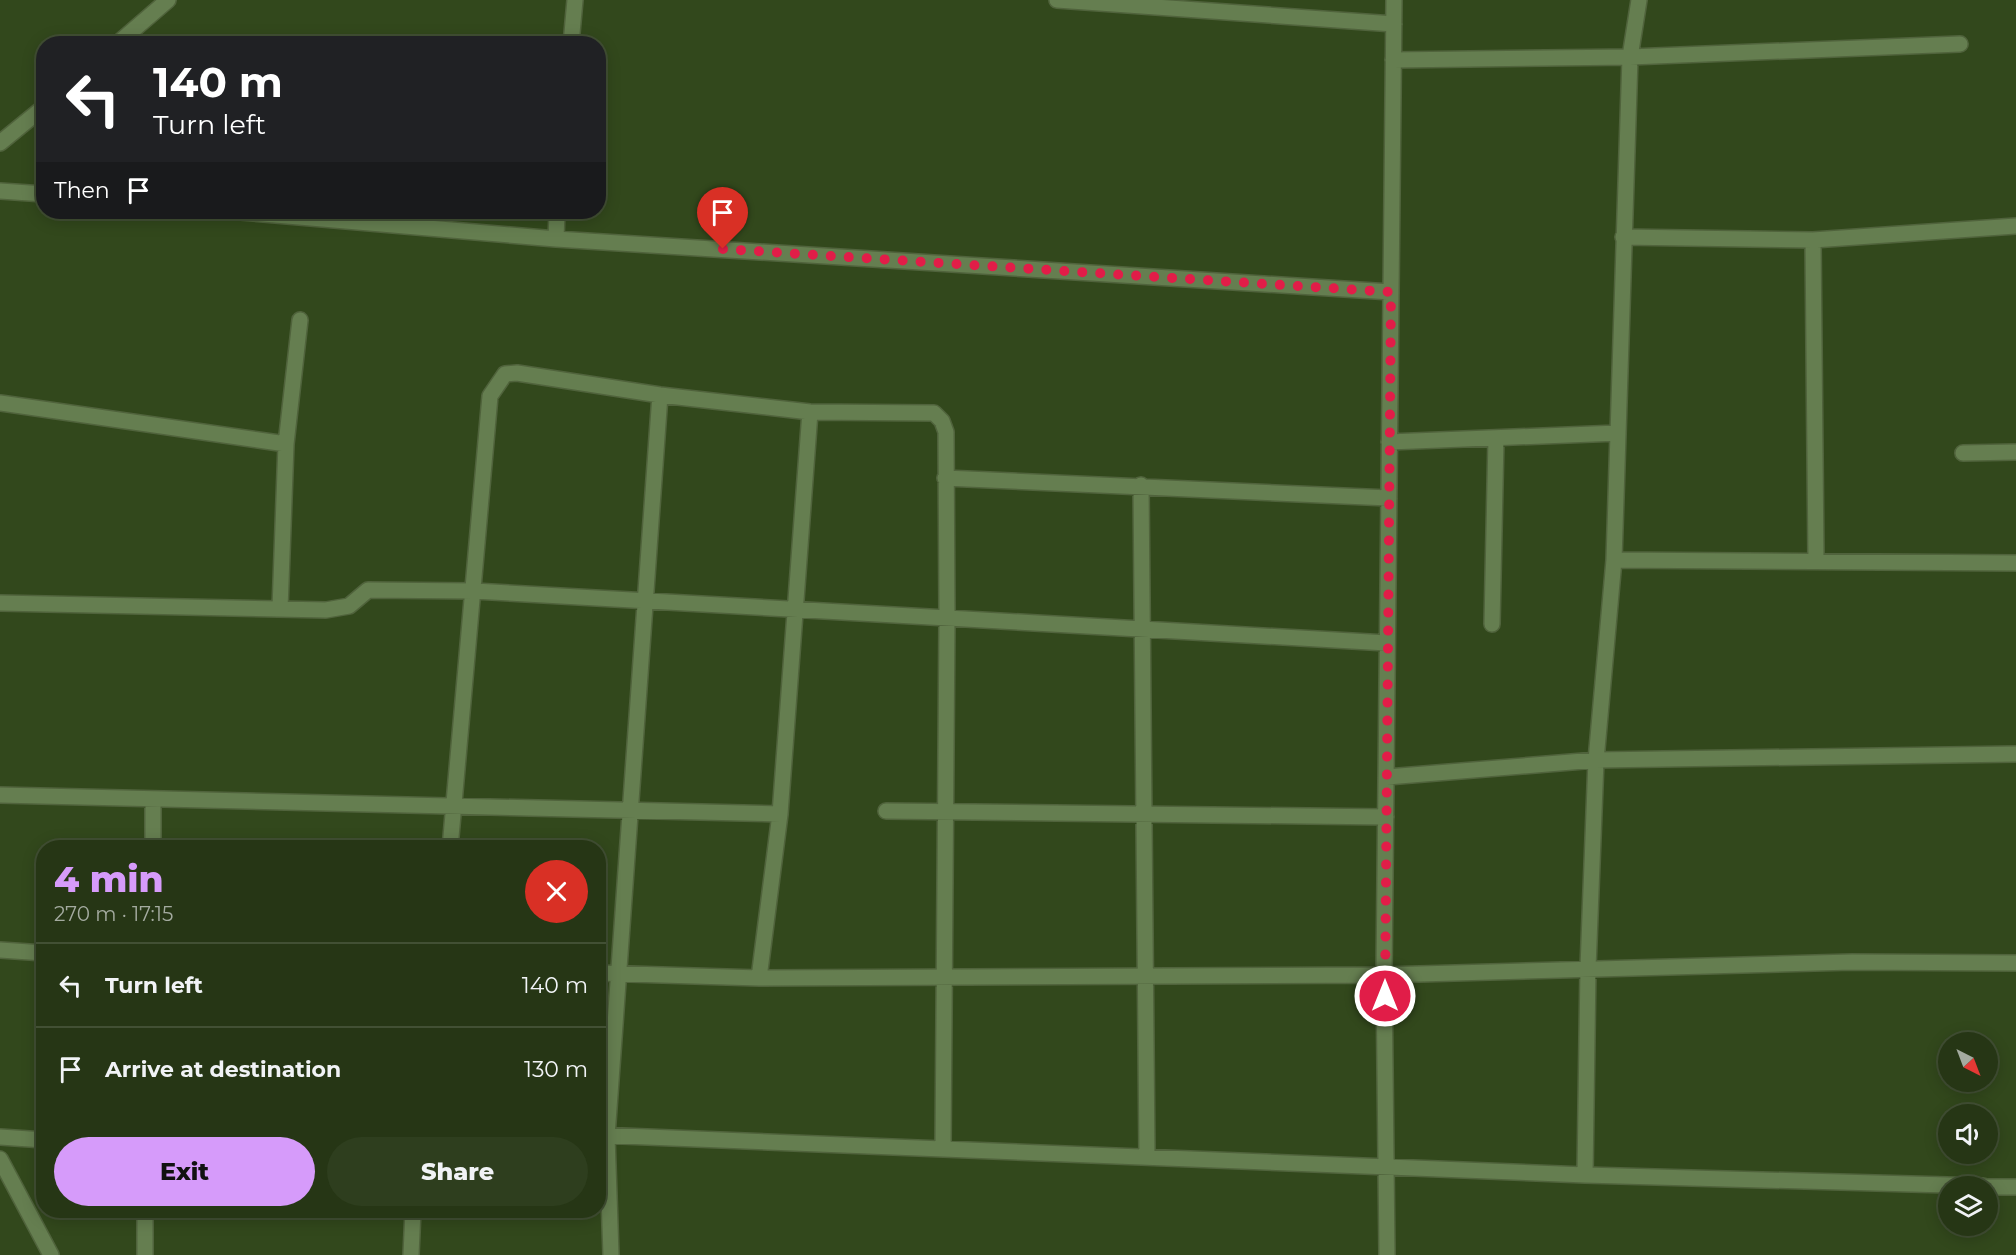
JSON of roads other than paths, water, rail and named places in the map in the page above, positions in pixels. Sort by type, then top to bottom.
[{"type":"street","points":[[126,36],[168,0]]},
{"type":"street","points":[[572,36],[575,0]]},
{"type":"street","points":[[1057,0],[1394,24]]},
{"type":"street","points":[[1387,1255],[1384,975],[1394,0]]},
{"type":"street","points":[[1585,1175],[1587,968],[1596,760],[1614,560],[1630,57],[1639,0]]},
{"type":"street","points":[[1394,60],[1630,57],[1960,44]]},
{"type":"street","points":[[0,143],[36,114]]},
{"type":"street","points":[[0,191],[36,194]]},
{"type":"street","points":[[327,219],[556,238],[1391,292]]},
{"type":"street","points":[[556,238],[557,219]]},
{"type":"street","points":[[1623,237],[1813,240],[2016,226]]},
{"type":"street","points":[[1813,240],[1816,562]]},
{"type":"street","points":[[280,609],[286,444],[300,320]]},
{"type":"street","points":[[451,840],[456,806],[490,396],[505,374],[517,373],[660,395],[810,412],[934,413],[942,421],[946,432],[943,1149]]},
{"type":"street","points":[[606,1095],[618,974],[660,395]]},
{"type":"street","points":[[0,403],[286,444]]},
{"type":"street","points":[[759,978],[780,814],[810,412]]},
{"type":"street","points":[[1389,442],[1618,433]]},
{"type":"street","points":[[1492,624],[1496,438]]},
{"type":"street","points":[[1963,453],[2016,452]]},
{"type":"street","points":[[945,478],[1141,485],[1389,498]]},
{"type":"street","points":[[1141,485],[1147,1157]]},
{"type":"street","points":[[1614,560],[2016,562]]},
{"type":"street","points":[[0,603],[280,609],[343,608],[368,590],[474,591],[1387,643]]},
{"type":"street","points":[[1387,777],[1596,760],[2016,754]]},
{"type":"street","points":[[0,795],[780,814]]},
{"type":"street","points":[[153,799],[153,840]]},
{"type":"street","points":[[886,811],[1386,817]]},
{"type":"street","points":[[0,950],[36,952]]},
{"type":"street","points":[[606,973],[759,978],[1384,975],[1852,962],[2016,963]]},
{"type":"street","points":[[606,1135],[1585,1175],[1938,1186]]},
{"type":"street","points":[[0,1137],[36,1139]]},
{"type":"street","points":[[0,1159],[51,1255]]},
{"type":"street","points":[[1998,1187],[2016,1187]]},
{"type":"street","points":[[606,1188],[611,1255]]},
{"type":"street","points":[[145,1218],[145,1255]]},
{"type":"street","points":[[411,1255],[413,1218]]}]
